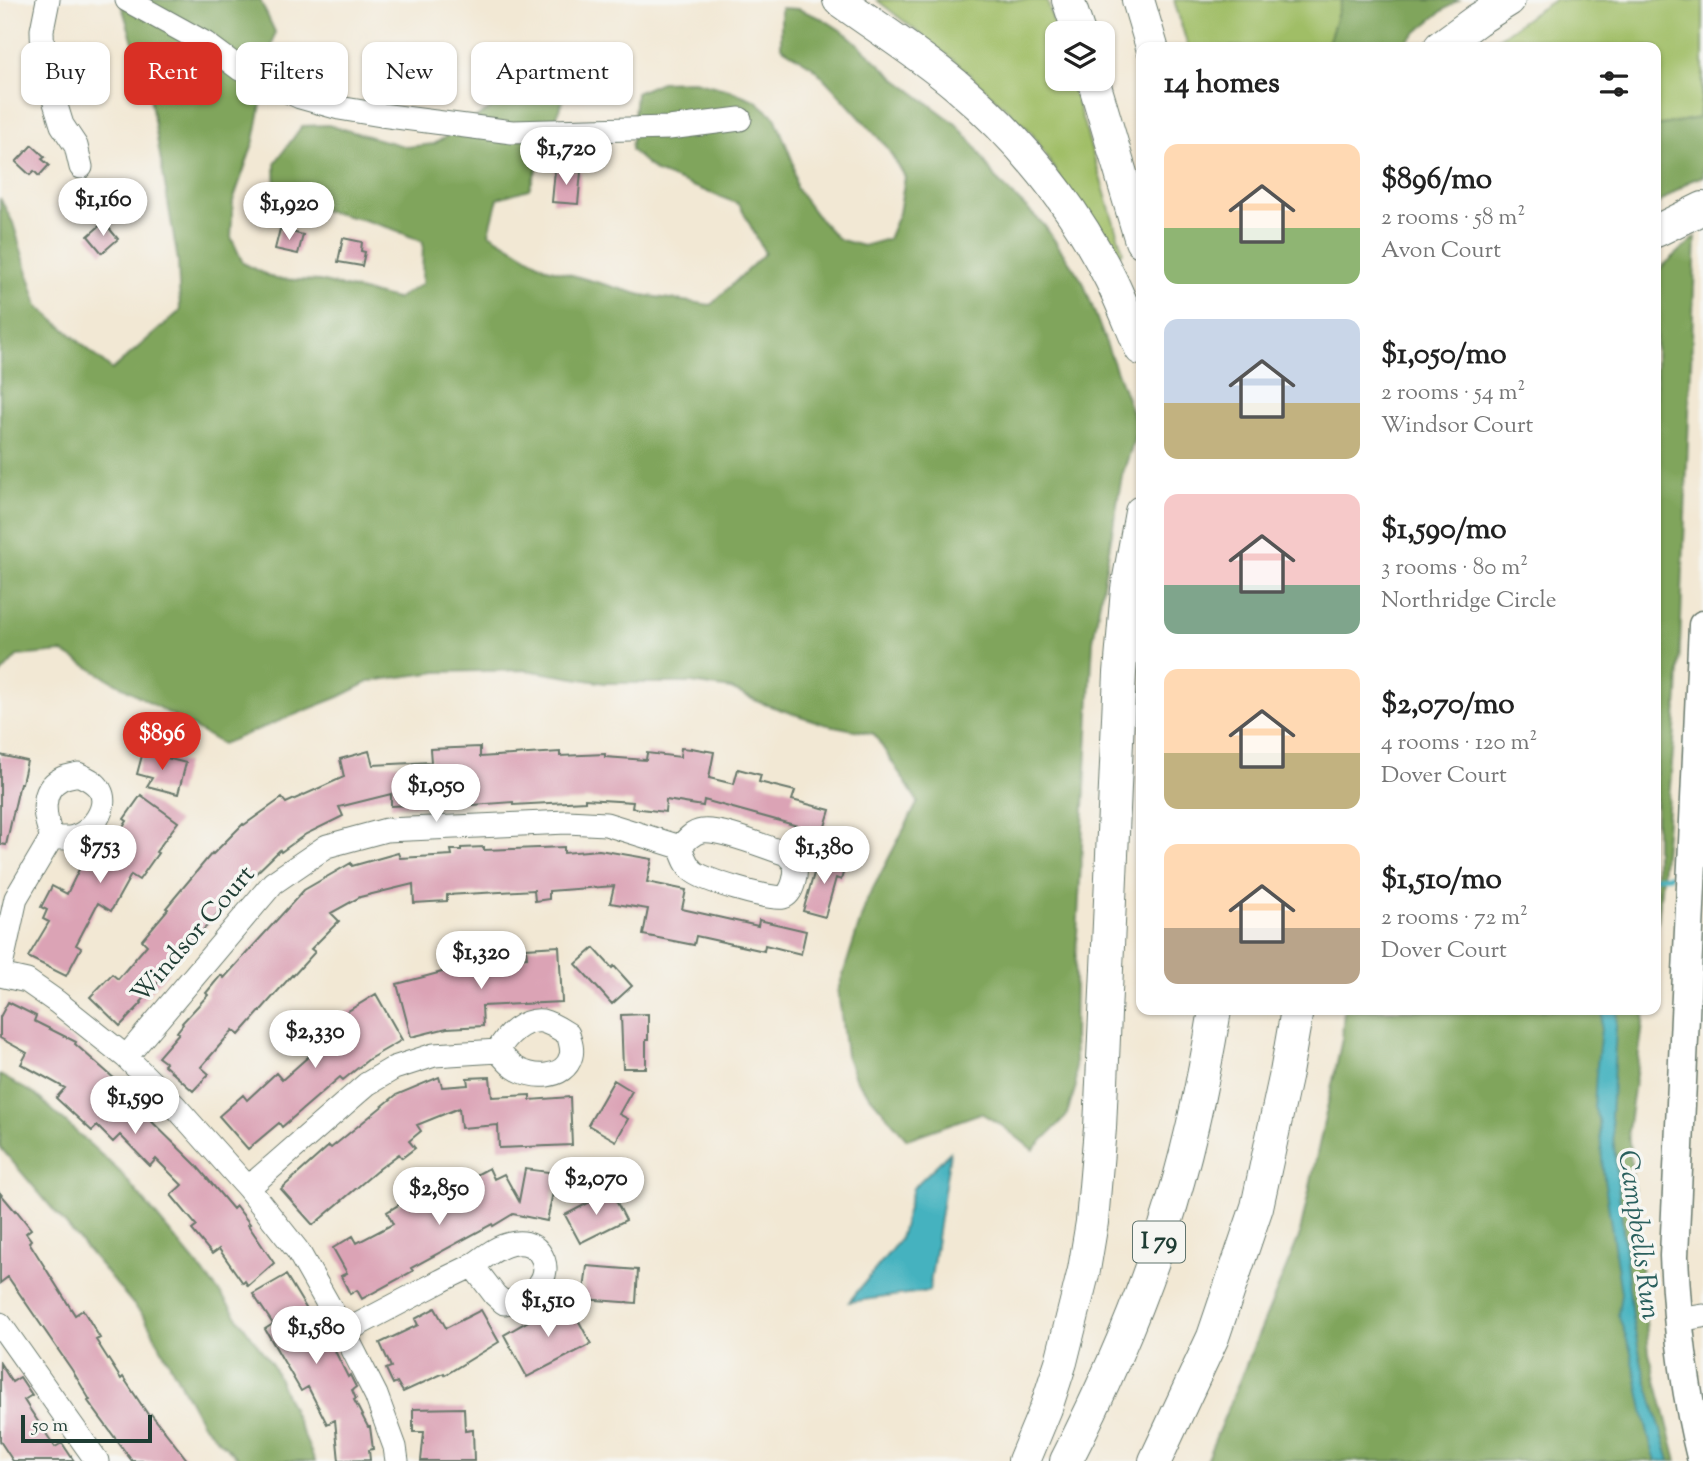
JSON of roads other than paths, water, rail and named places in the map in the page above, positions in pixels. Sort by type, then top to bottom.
[{"type":"highway","points":[[839,0],[954,84],[999,125],[1031,160],[1075,217],[1093,246],[1136,338]]},
{"type":"highway","points":[[1068,0],[1075,21]]},
{"type":"highway","points":[[1138,0],[1151,42]]},
{"type":"highway","points":[[1447,42],[1509,0]]},
{"type":"highway","points":[[1097,91],[1136,223]]},
{"type":"highway","points":[[1661,229],[1703,208]]},
{"type":"highway","points":[[1024,1461],[1061,1362],[1084,1270],[1092,1222],[1100,1128],[1120,673],[1127,589],[1136,540]]},
{"type":"highway","name":"I 79","points":[[1066,1461],[1106,1378],[1142,1291],[1164,1228],[1196,1110],[1214,1015]]},
{"type":"highway","points":[[1155,1461],[1213,1337],[1256,1207],[1286,1073],[1294,1015]]},
{"type":"main road","points":[[1702,1460],[1692,1416],[1693,1362],[1690,1318],[1674,1245],[1693,1028],[1703,625]]},
{"type":"street","points":[[48,0],[42,30],[43,64],[62,125],[76,146],[81,167]]},
{"type":"street","points":[[127,0],[205,43],[240,69],[300,97],[339,108],[512,132],[668,128],[740,119]]},
{"type":"street","name":"Windsor Court","points":[[125,1057],[273,883],[327,846],[386,830],[567,822],[606,824],[680,847]]},
{"type":"street","points":[[701,831],[720,833],[787,854],[794,862],[796,870],[792,886],[789,893],[783,897],[727,886],[694,873],[680,847],[688,838],[701,831]]},
{"type":"street","points":[[52,837],[16,898],[0,973],[27,981],[125,1057],[175,1106],[248,1188],[298,1251],[344,1332],[376,1395],[395,1447],[397,1461]]},
{"type":"street","points":[[248,1188],[368,1084],[394,1068],[435,1055],[498,1051]]},
{"type":"street","points":[[344,1332],[472,1265]]},
{"type":"street","points":[[0,1324],[97,1461]]},
{"type":"water","points":[[1602,1015],[1617,1015],[1611,1117],[1632,1318],[1643,1369],[1670,1461],[1656,1461],[1631,1352],[1618,1314],[1621,1293],[1603,1171],[1599,1121],[1594,1107]]},
{"type":"water","points":[[950,1152],[929,1291],[849,1302],[900,1239],[913,1188]]},
{"type":"waterway","points":[[1661,877],[1669,876]]},
{"type":"water label","name":"Campbells Run","points":[[1638,1235]]}]
